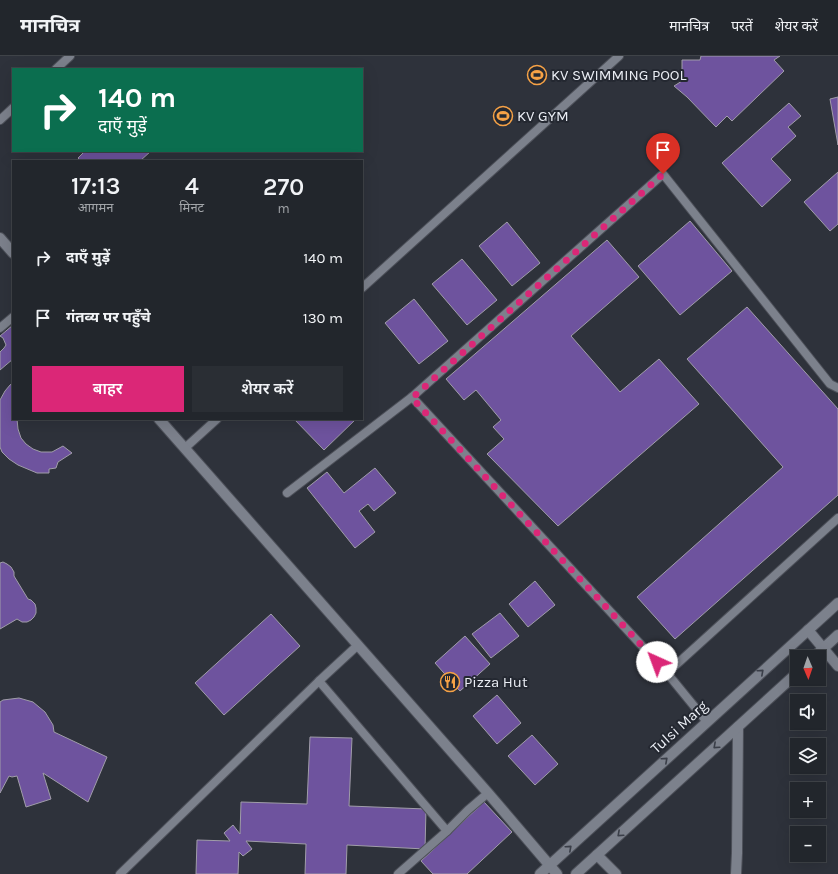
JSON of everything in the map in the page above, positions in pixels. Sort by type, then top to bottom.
[{"type":"street","points":[[0,238],[12,252]]},
{"type":"street","points":[[160,420],[488,793],[557,874]]},
{"type":"street","name":"Tulsi Marg","points":[[540,874],[838,602]]},
{"type":"street","points":[[808,630],[838,666]]},
{"type":"street","points":[[824,649],[838,636]]},
{"type":"street","points":[[576,874],[790,679]]},
{"type":"street","points":[[736,874],[738,727]]},
{"type":"street","points":[[597,855],[616,874]]},
{"type":"lane","points":[[57,68],[70,56]]},
{"type":"lane","points":[[363,287],[616,57]]},
{"type":"lane","points":[[0,120],[12,109]]},
{"type":"lane","points":[[287,494],[412,398],[663,174],[830,384],[838,388]]},
{"type":"lane","points":[[0,328],[12,318]]},
{"type":"lane","points":[[412,398],[667,673],[707,722]]},
{"type":"lane","points":[[184,448],[216,420]]},
{"type":"lane","points":[[667,673],[838,518]]},
{"type":"lane","points":[[121,874],[319,681],[358,646]]},
{"type":"lane","points":[[319,681],[447,831]]},
{"type":"lane","points":[[398,874],[488,793]]},
{"type":"building","points":[[701,56],[780,56],[774,60],[784,71],[732,121],[727,116],[716,127],[687,97],[674,86],[682,81],[682,60],[700,60]]},
{"type":"building","points":[[838,97],[838,145],[830,99]]},
{"type":"building","points":[[789,103],[801,116],[788,127],[796,136],[771,159],[791,180],[762,207],[722,163]]},
{"type":"building","points":[[84,152],[150,152],[141,160],[80,160],[78,158]]},
{"type":"building","points":[[838,172],[838,224],[830,231],[804,202]]},
{"type":"building","points":[[690,221],[732,271],[680,315],[638,266]]},
{"type":"building","points":[[507,222],[540,263],[512,286],[479,246]]},
{"type":"building","points":[[607,240],[639,277],[571,336],[620,392],[659,359],[699,404],[558,526],[487,454],[504,439],[493,427],[501,420],[476,390],[464,400],[446,379]]},
{"type":"building","points":[[462,259],[497,300],[467,325],[432,284]]},
{"type":"building","points":[[414,299],[448,341],[419,364],[385,323]]},
{"type":"building","points":[[747,307],[838,409],[838,495],[675,639],[637,597],[783,467],[687,359]]},
{"type":"building","points":[[12,326],[12,360],[0,370],[0,352],[6,345],[3,338],[0,336]]},
{"type":"building","points":[[12,384],[12,420],[17,420],[21,438],[26,444],[41,452],[52,452],[63,446],[72,453],[58,462],[56,468],[49,469],[49,473],[37,473],[18,465],[2,452],[0,447],[0,400]]},
{"type":"building","points":[[295,420],[355,420],[324,450]]},
{"type":"building","points":[[375,468],[396,493],[374,511],[368,504],[359,511],[375,532],[355,548],[307,488],[327,472],[344,493]]},
{"type":"building","points":[[3,562],[11,567],[14,572],[14,576],[28,599],[35,604],[36,613],[31,620],[27,622],[22,622],[17,619],[0,629],[0,563]]},
{"type":"building","points":[[535,581],[555,605],[528,627],[509,604]]},
{"type":"building","points":[[500,613],[519,636],[491,658],[472,634]]},
{"type":"building","points":[[271,614],[300,646],[224,715],[195,683]]},
{"type":"building","points":[[465,636],[490,664],[460,691],[435,663]]},
{"type":"building","points":[[497,695],[521,723],[497,744],[473,716]]},
{"type":"building","points":[[19,698],[33,702],[45,712],[53,725],[54,732],[107,757],[88,802],[43,773],[51,799],[26,807],[17,776],[9,776],[0,793],[0,702],[3,700]]},
{"type":"building","points":[[532,735],[558,764],[535,785],[508,756]]},
{"type":"building","points":[[310,737],[352,738],[349,806],[426,809],[425,849],[347,845],[346,874],[305,874],[306,844],[246,841],[252,849],[243,856],[239,852],[238,874],[196,874],[197,840],[230,841],[224,833],[233,825],[240,834],[241,802],[307,804]]},
{"type":"building","points":[[484,802],[512,832],[467,874],[433,874],[421,861]]},
{"type":"place","name":"KV SWIMMING POOL","points":[[537,75]]},
{"type":"place","name":"KV GYM","points":[[503,116]]},
{"type":"place","name":"Pizza Hut","points":[[450,682]]},
{"type":"route","points":[[657,662],[412,398],[663,174]]}]
